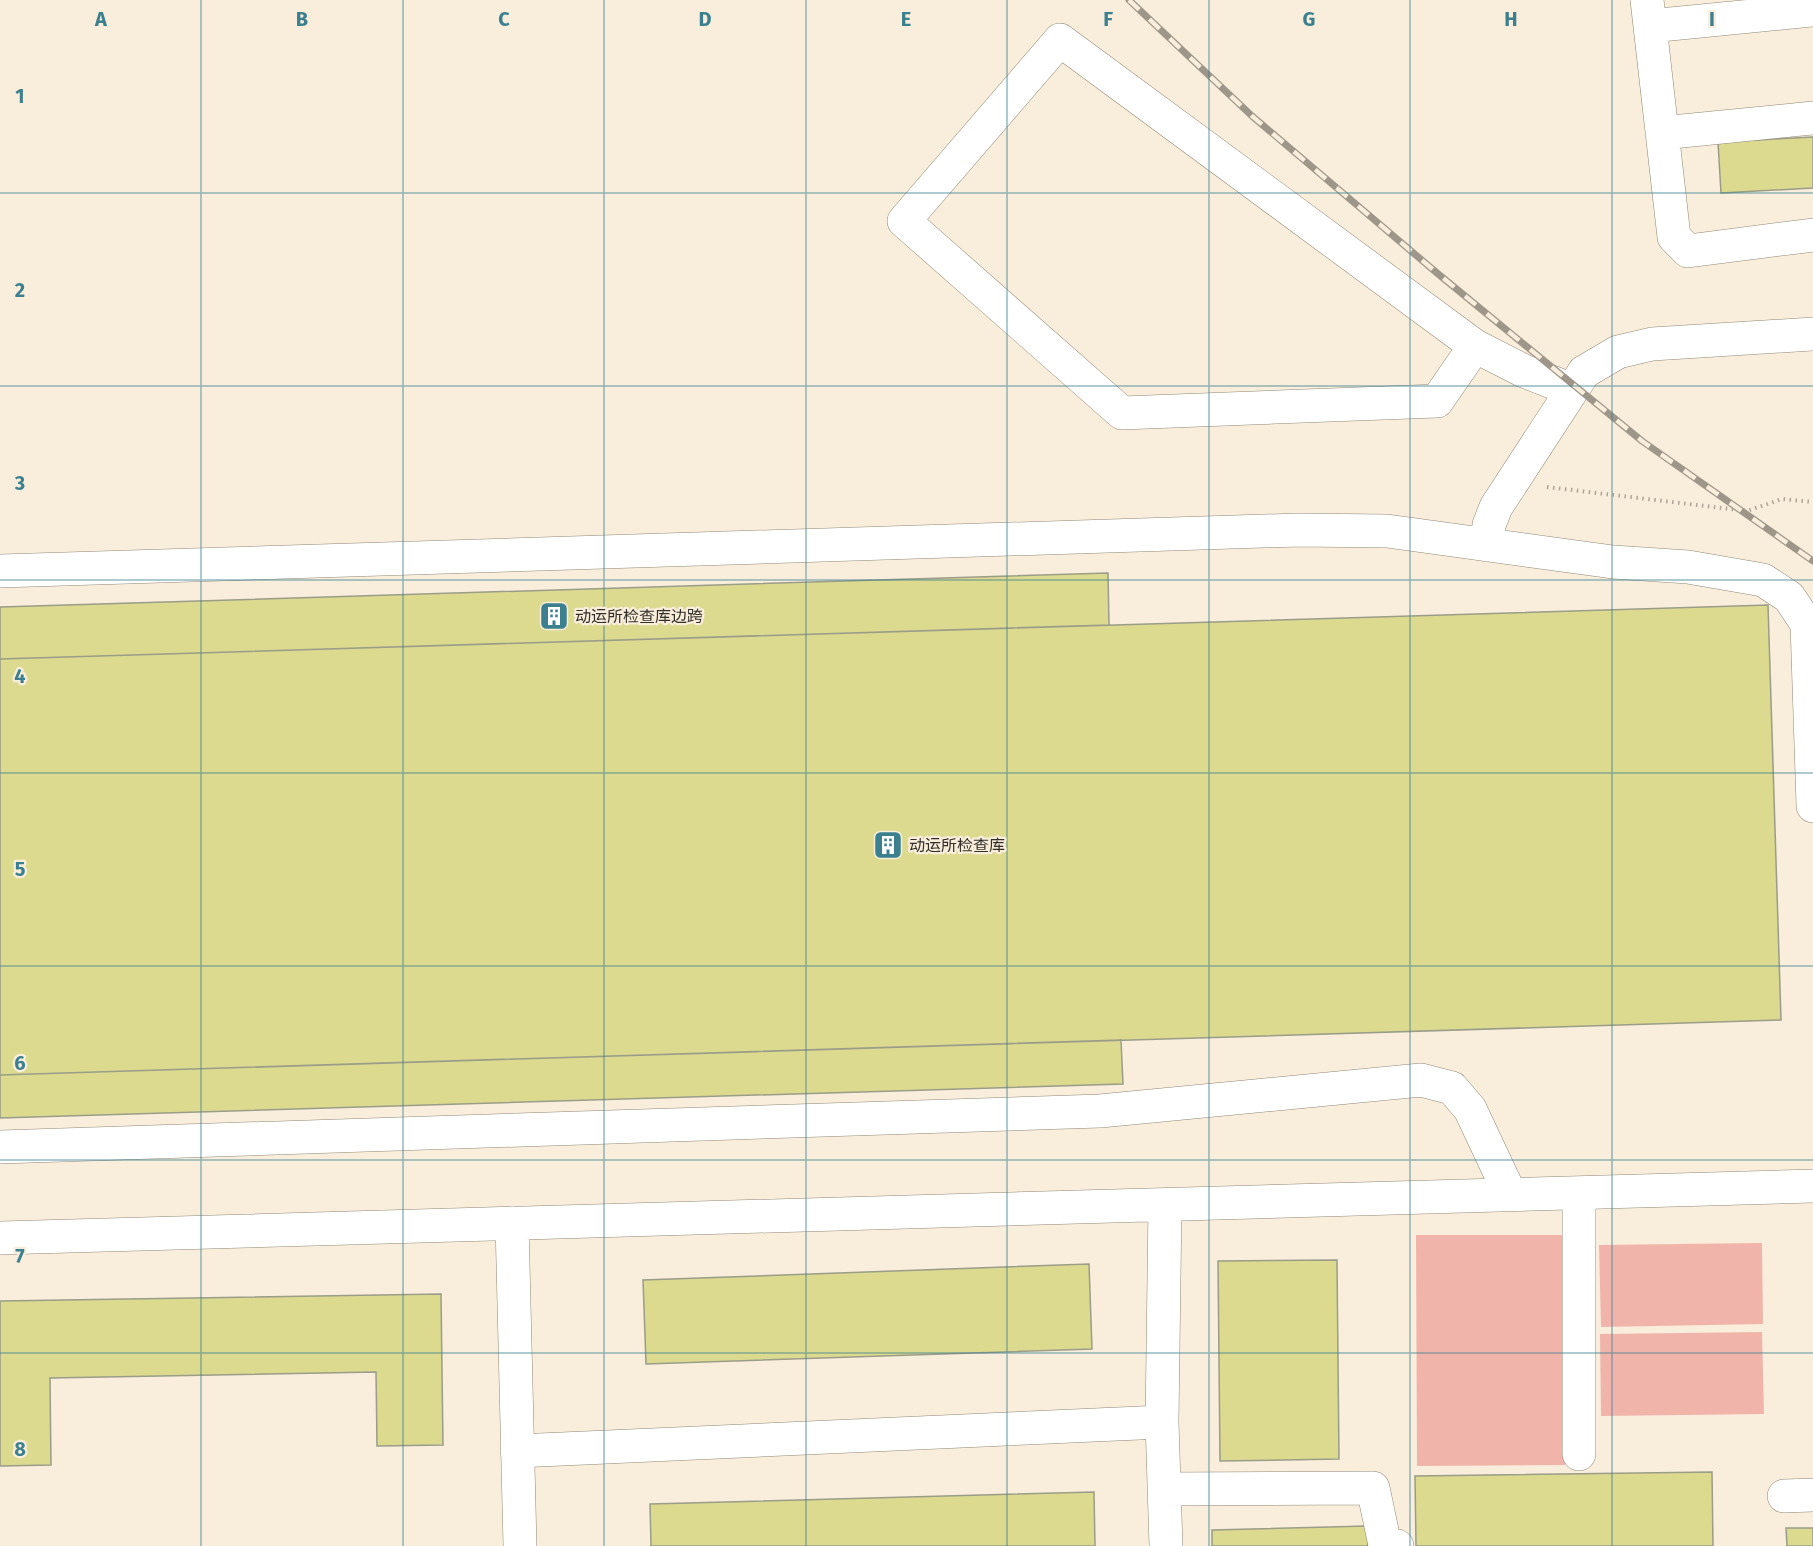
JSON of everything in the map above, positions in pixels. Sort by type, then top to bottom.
[{"type":"lane","points":[[1811,19],[1649,13],[1674,237],[1688,251],[1813,235]]},
{"type":"lane","points":[[1475,346],[1437,401],[1122,412],[904,221],[1060,40],[1475,346],[1524,371],[1572,390]]},
{"type":"lane","points":[[1662,134],[1813,118]]},
{"type":"lane","points":[[1487,545],[1489,525],[1496,507],[1584,372],[1618,352],[1652,344],[1813,334]]},
{"type":"lane","points":[[0,571],[1298,530],[1388,531],[1613,562],[1688,567],[1763,580],[1789,597],[1806,624],[1813,806]]},
{"type":"lane","points":[[0,1147],[1100,1111],[1421,1080],[1452,1088],[1470,1109],[1510,1194]]},
{"type":"lane","points":[[0,1238],[1813,1186]]},
{"type":"lane","points":[[1579,1193],[1579,1454]]},
{"type":"lane","points":[[1165,1204],[1162,1422],[1166,1546]]},
{"type":"lane","points":[[512,1223],[520,1546]]},
{"type":"lane","points":[[518,1451],[1162,1422]]},
{"type":"lane","points":[[1164,1489],[1373,1488],[1384,1545],[1397,1546]]},
{"type":"path","points":[[1512,482],[1747,511],[1782,500],[1813,502]]},
{"type":"shaded area","points":[[1416,1235],[1564,1235],[1565,1465],[1417,1466]]},
{"type":"shaded area","points":[[1762,1243],[1763,1324],[1601,1327],[1599,1245]]},
{"type":"shaded area","points":[[1762,1332],[1764,1414],[1601,1416],[1600,1334]]},
{"type":"building","points":[[1813,137],[1813,188],[1721,193],[1718,142]]},
{"type":"building","name":"动运所检查库边跨","points":[[1108,573],[1109,625],[0,659],[0,607]]},
{"type":"building","name":"动运所检查库","points":[[1768,605],[1781,1020],[0,1075],[0,659]]},
{"type":"building","points":[[1121,1040],[1123,1084],[0,1118],[0,1075]]},
{"type":"building","points":[[1337,1260],[1339,1459],[1220,1461],[1218,1261]]},
{"type":"building","points":[[1089,1264],[1092,1349],[646,1364],[643,1280]]},
{"type":"building","points":[[441,1294],[443,1445],[377,1446],[376,1372],[50,1378],[51,1465],[0,1466],[0,1301]]},
{"type":"building","points":[[1712,1472],[1713,1546],[1416,1546],[1415,1476]]},
{"type":"building","points":[[1094,1492],[1095,1546],[651,1546],[650,1504]]},
{"type":"building","points":[[1367,1526],[1368,1546],[1212,1546],[1212,1530]]},
{"type":"building","points":[[1786,1528],[1813,1528],[1813,1546],[1787,1546]]},
{"type":"railway","points":[[1129,0],[1252,116],[1437,273],[1642,441],[1813,561]]},
{"type":"place","name":"动运所检查库边跨","points":[[554,616]]},
{"type":"place","name":"动运所检查库","points":[[888,845]]}]
